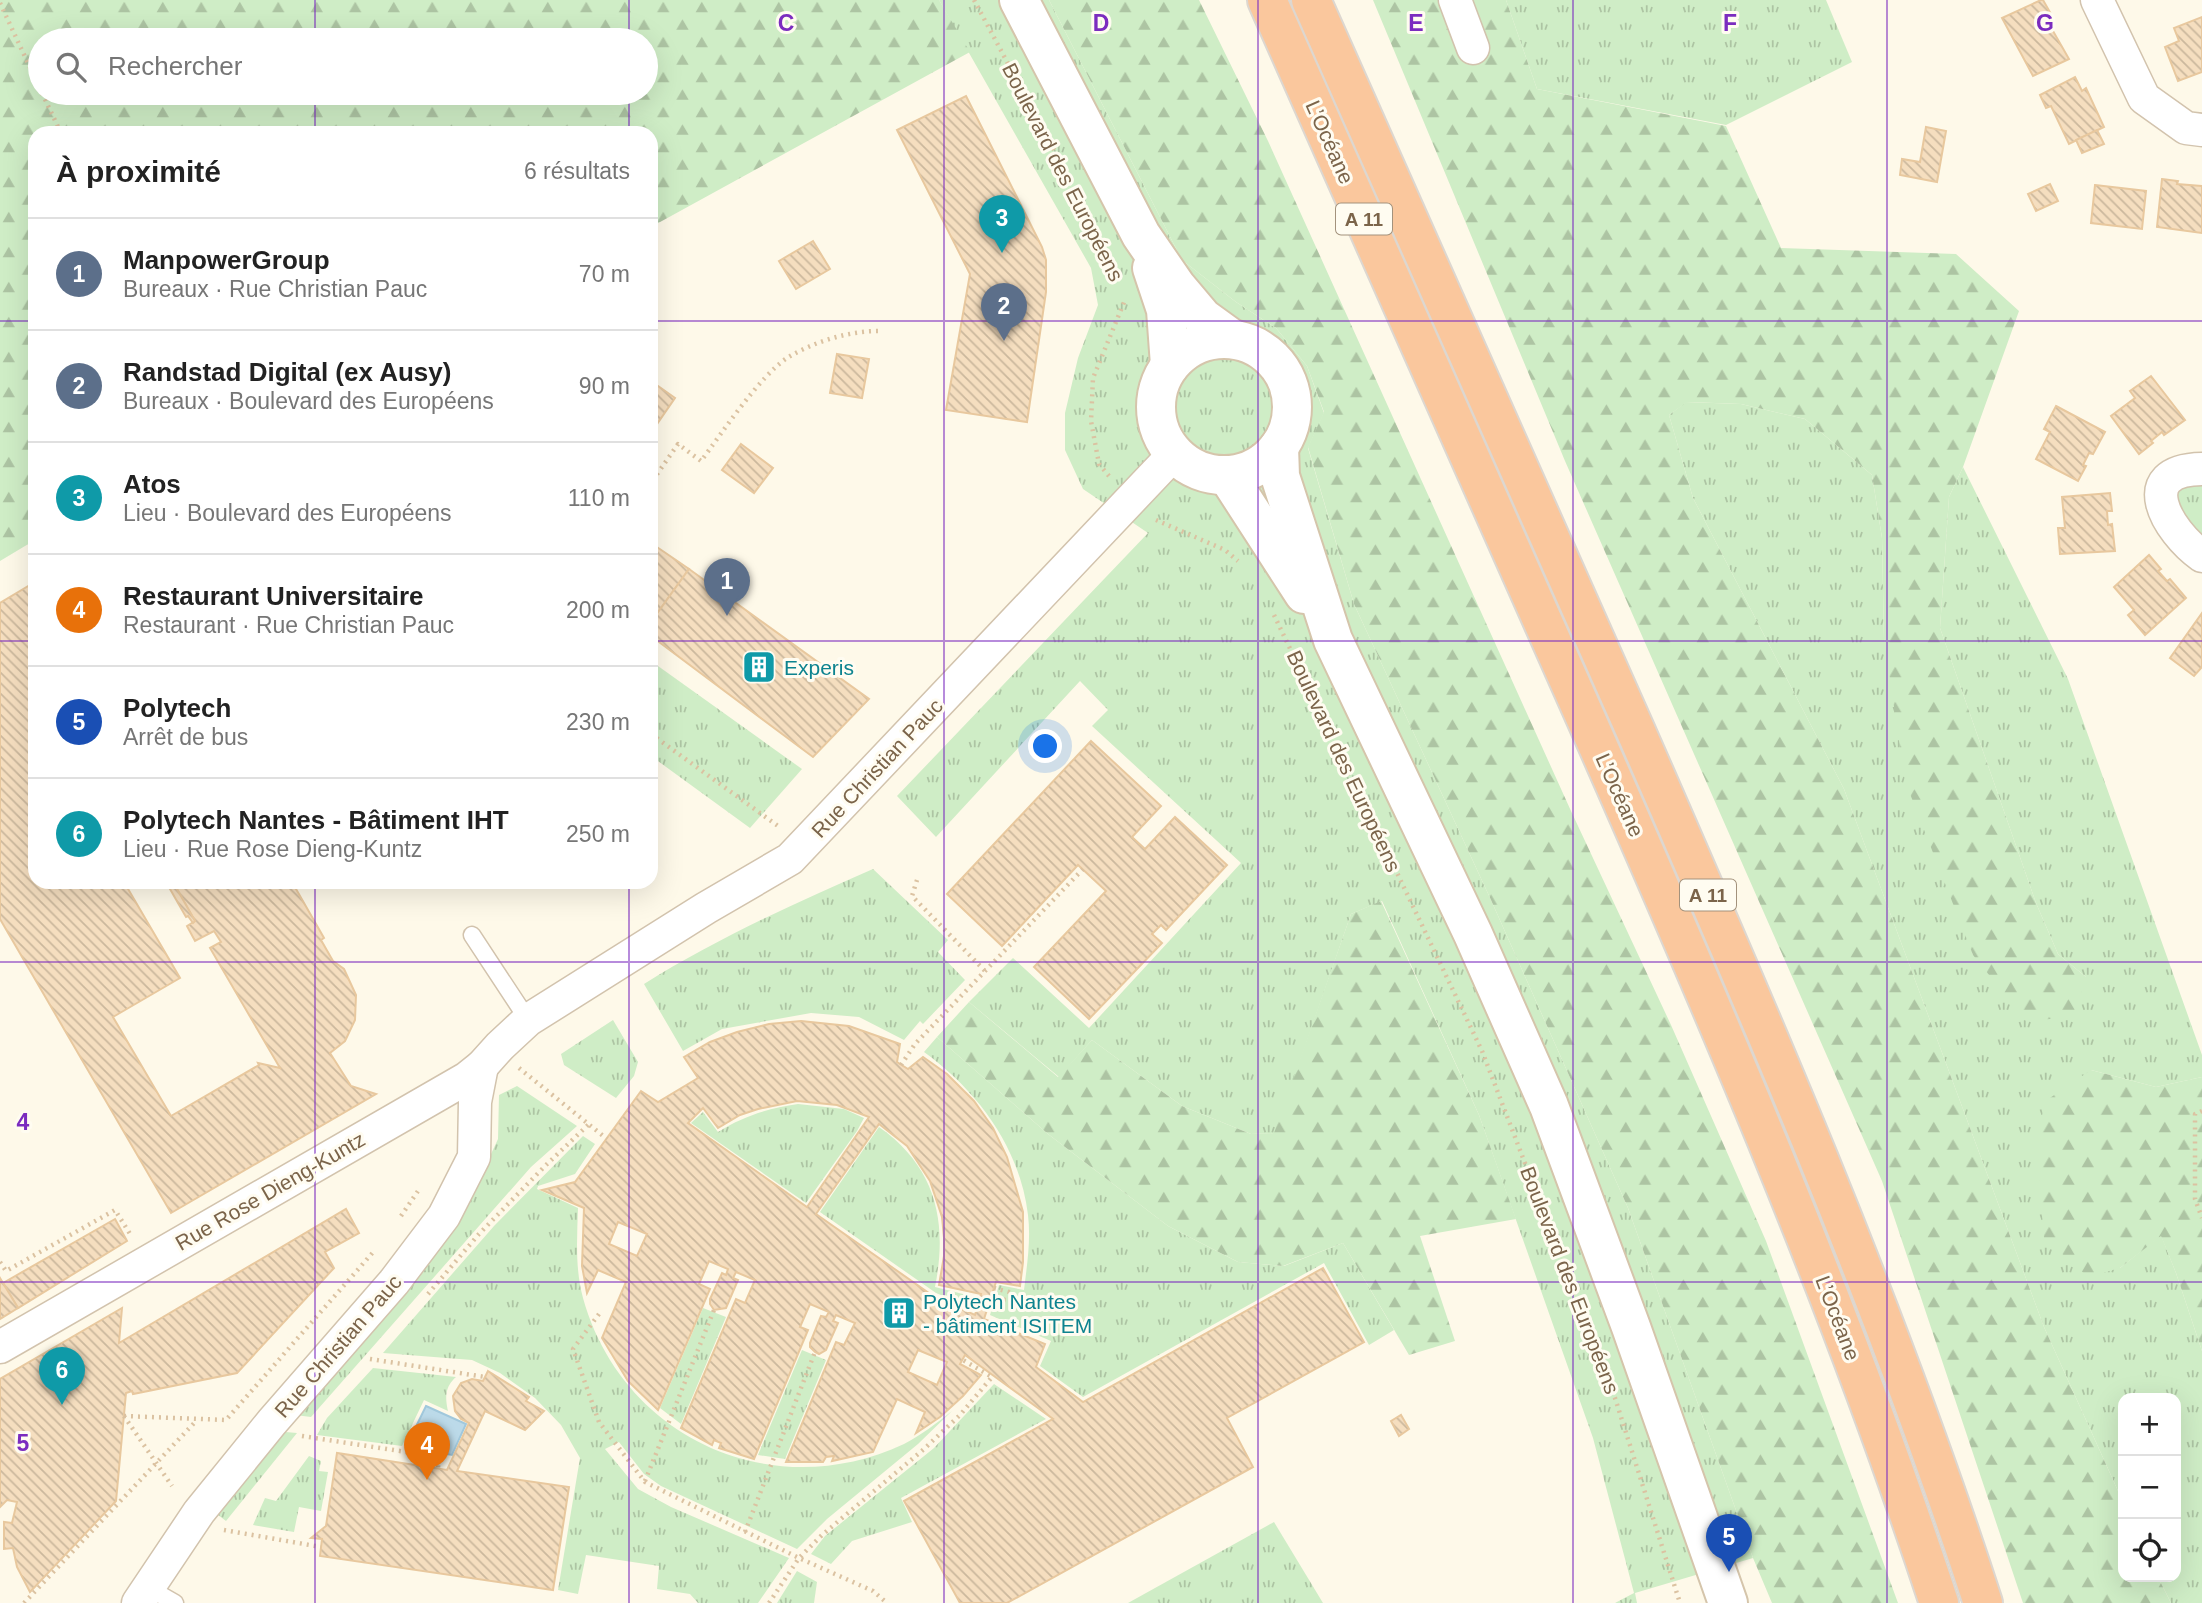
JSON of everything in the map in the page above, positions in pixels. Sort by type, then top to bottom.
[{"type":"highway","name":"L’Océane","points":[[1267,0],[1605,762],[1754,1108],[1872,1409],[1939,1603]]},
{"type":"highway","name":"L’Océane","points":[[1311,0],[1759,1013],[1865,1275],[1923,1429],[1983,1603]]},
{"type":"street","name":"Boulevard des Européens","points":[[1019,0],[1141,235],[1203,318],[1232,339]]},
{"type":"street","points":[[1455,0],[1473,48]]},
{"type":"street","points":[[2097,0],[2144,99],[2186,128],[2202,130]]},
{"type":"street","name":"Boulevard des Européens","points":[[1141,235],[1166,310],[1170,365]]},
{"type":"street","points":[[1211,339],[1232,339],[1259,348],[1280,367],[1291,393],[1291,422],[1279,447],[1256,467],[1227,475],[1208,473],[1191,466],[1174,454],[1162,436],[1156,413],[1158,390],[1170,365],[1189,348],[1211,339]]},
{"type":"street","name":"Boulevard des Européens","points":[[1279,447],[1280,476],[1333,639],[1484,958],[1549,1107],[1635,1339],[1728,1603]]},
{"type":"street","name":"Rue Christian Pauc","points":[[528,1020],[706,908],[790,859],[1174,454]]},
{"type":"street","points":[[2202,469],[2178,471],[2168,477],[2160,491],[2161,503],[2172,526],[2202,556]]},
{"type":"street","name":"Boulevard des Européens","points":[[1227,475],[1333,639]]},
{"type":"street","name":"Rue Rose Dieng-Kuntz","points":[[0,1347],[467,1078],[498,1065],[500,1046],[528,1020]]},
{"type":"street","name":"Rue Christian Pauc","points":[[143,1595],[199,1512],[272,1422],[394,1282],[444,1216],[474,1157],[475,1102],[498,1065]]},
{"type":"street","name":"Boulevard des Européens","points":[[1709,1552],[1718,1603]]},
{"type":"lane","points":[[472,935],[528,1020]]},
{"type":"lane","points":[[143,1595],[175,1603]]},
{"type":"path","name":"Boulevard des Européens","points":[[974,0],[1066,173]]},
{"type":"path","points":[[0,3],[28,63]]},
{"type":"path","points":[[48,105],[58,126]]},
{"type":"path","name":"Boulevard des Européens","points":[[1123,291],[1126,302],[1093,378],[1091,421],[1099,464],[1130,501],[1150,517],[1225,550],[1244,565]]},
{"type":"path","points":[[658,473],[678,444],[701,461],[764,379],[785,359],[812,345],[842,336],[879,331]]},
{"type":"path","name":"Boulevard des Européens","points":[[1271,609],[1482,1051],[1615,1398],[1680,1603]]},
{"type":"path","points":[[658,739],[804,845]]},
{"type":"path","points":[[901,1065],[915,1044],[1083,869]]},
{"type":"path","points":[[917,880],[912,896],[985,971]]},
{"type":"path","points":[[498,1065],[607,1139]]},
{"type":"path","points":[[2202,1111],[2195,1114],[2195,1199],[2202,1218]]},
{"type":"path","name":"Rue Christian Pauc","points":[[425,1297],[479,1234],[589,1125]]},
{"type":"path","points":[[394,1226],[422,1185]]},
{"type":"path","points":[[0,1262],[6,1272],[115,1210],[147,1261]]},
{"type":"path","points":[[172,1486],[124,1416],[226,1420],[378,1247]]},
{"type":"path","points":[[994,1288],[1015,1296],[1012,1301],[1000,1299]]},
{"type":"path","points":[[645,1482],[715,1310]]},
{"type":"path","points":[[599,1314],[573,1349],[599,1422],[645,1482],[799,1558],[873,1591],[887,1603]]},
{"type":"path","name":"Rue Christian Pauc","points":[[379,1349],[370,1359],[485,1377]]},
{"type":"path","points":[[745,1532],[815,1352]]},
{"type":"path","points":[[769,1603],[799,1558],[831,1527],[925,1449],[960,1415],[992,1377],[962,1360]]},
{"type":"path","points":[[24,1603],[197,1420]]},
{"type":"path","points":[[301,1436],[439,1457],[438,1468]]},
{"type":"path","points":[[223,1530],[321,1547]]},
{"type":"green space","points":[[0,0],[939,0],[970,52],[658,223],[658,126],[28,126],[28,544],[0,561]]},
{"type":"green space","points":[[939,0],[1049,0],[1182,260],[1236,302],[1276,328],[1307,366],[1324,413],[1308,448],[1354,604],[1491,900],[1628,1208],[1753,1558],[1635,1593],[1637,1603],[1615,1603],[1634,1593],[1593,1438],[1479,1115],[1382,901],[1351,914],[1275,1133],[1251,1134],[1182,1106],[1092,1040],[1059,1077],[969,1002],[1013,958],[1089,1028],[1241,863],[1092,726],[1108,710],[1080,681],[936,837],[897,796],[1148,533],[1083,489],[1065,450],[1065,413],[1078,358],[1098,305],[1091,268]]},
{"type":"green space","points":[[1049,0],[1199,0],[1268,141],[1571,811],[1671,1025],[1766,1241],[1898,1603],[1772,1603],[1753,1558],[1628,1208],[1491,900],[1354,604],[1308,447],[1324,412],[1307,366],[1276,328],[1236,302],[1182,260]]},
{"type":"green space","points":[[1373,0],[1506,0],[1537,89],[1726,126],[1781,248],[1956,254],[2019,311],[1963,467],[1949,497],[1940,628],[2036,903],[2058,954],[2086,977],[2074,1017],[2026,1021],[1973,955],[1905,781],[1884,639],[1882,538],[1872,475],[1805,419],[1741,404],[1687,402],[1669,415],[1693,498],[1844,789],[2044,1327],[2118,1491],[2118,1582],[2160,1582],[2171,1603],[2023,1603],[1882,1181],[1565,461]]},
{"type":"green space","points":[[1506,0],[1826,0],[1852,62],[1726,125],[1537,89]]},
{"type":"green space","points":[[1686,402],[1741,404],[1805,419],[1872,475],[1882,538],[1884,639],[1973,955],[2086,977],[2058,954],[2036,903],[1940,628],[1949,497],[1963,467],[2068,679],[2202,1055],[2202,1077],[2156,1087],[2091,1070],[2120,1268],[2161,1235],[2202,1351],[2202,1603],[2171,1603],[2160,1582],[2181,1582],[2181,1393],[2118,1393],[2118,1491],[2044,1327],[1844,789],[1693,498],[1669,415]]},
{"type":"green space","points":[[2202,480],[2202,544],[2182,524],[2174,488]]},
{"type":"green space","points":[[658,666],[802,769],[750,828],[658,761]]},
{"type":"green space","points":[[873,869],[948,940],[938,952],[965,980],[923,1024],[920,1021],[904,1040],[859,1017],[811,1013],[722,1029],[683,1051],[644,984],[756,922]]},
{"type":"green space","points":[[1381,901],[1479,1115],[1516,1219],[1420,1236],[1455,1341],[1409,1355],[1343,1243],[1283,1266],[1238,1262],[1168,1226],[1048,1134],[937,1037],[969,1002],[1058,1077],[1092,1040],[1182,1106],[1251,1134],[1274,1133],[1351,914]]},
{"type":"green space","points":[[613,1020],[638,1062],[634,1076],[616,1098],[564,1065],[561,1054]]},
{"type":"green space","points":[[937,1037],[1048,1134],[1168,1226],[1238,1262],[1284,1266],[1343,1243],[1394,1330],[1369,1345],[1324,1263],[1083,1397],[1040,1366],[1051,1341],[990,1315],[999,1285],[1024,1290],[1028,1215],[1016,1167],[993,1123],[962,1084],[924,1052]]},
{"type":"green space","points":[[2091,1070],[2156,1087],[2202,1077],[2202,1351],[2161,1236],[2120,1268],[2088,1277],[2044,1238],[2037,1154],[2044,1102]]},
{"type":"green space","points":[[517,1086],[577,1126],[531,1167],[311,1417],[287,1414],[485,1167],[498,1139],[499,1095]]},
{"type":"green space","points":[[798,1104],[844,1109],[864,1118],[806,1203],[691,1123],[703,1112],[718,1132],[756,1114]]},
{"type":"green space","points":[[879,1127],[914,1160],[933,1198],[940,1240],[935,1287],[975,1297],[973,1308],[936,1293],[820,1212]]},
{"type":"green space","points":[[583,1136],[595,1144],[575,1174],[538,1186],[537,1189],[578,1208],[577,1253],[580,1287],[603,1347],[631,1389],[667,1422],[709,1447],[755,1462],[804,1467],[854,1461],[904,1444],[952,1411],[918,1444],[827,1519],[797,1549],[661,1486],[644,1474],[619,1442],[605,1449],[638,1489],[671,1507],[789,1558],[758,1603],[698,1603],[690,1594],[657,1589],[659,1566],[586,1555],[578,1594],[558,1590],[580,1458],[561,1425],[535,1398],[500,1373],[472,1360],[383,1353],[494,1226]]},
{"type":"green space","points":[[703,1308],[726,1317],[681,1424],[660,1408]]},
{"type":"green space","points":[[802,1350],[826,1360],[785,1459],[758,1455]]},
{"type":"green space","points":[[373,1368],[456,1377],[447,1392],[448,1411],[424,1400],[402,1446],[317,1435],[327,1418]]},
{"type":"green space","points":[[994,1384],[1046,1419],[901,1498],[912,1522],[852,1541],[831,1564],[811,1554],[825,1536],[934,1448]]},
{"type":"green space","points":[[274,1431],[297,1433],[226,1521],[209,1508]]},
{"type":"green space","points":[[309,1456],[321,1461],[319,1471],[328,1472],[321,1511],[299,1507],[294,1532],[253,1525],[265,1498],[276,1501]]},
{"type":"green space","points":[[1274,1522],[1323,1603],[1128,1603]]},
{"type":"green space","points":[[797,1571],[817,1582],[814,1603],[777,1603]]},
{"type":"water","points":[[426,1406],[466,1424],[452,1455],[406,1447]]},
{"type":"building","points":[[2041,0],[2051,14],[2045,17],[2069,59],[2033,76],[2002,18]]},
{"type":"building","points":[[2202,17],[2202,72],[2178,81],[2165,47],[2179,41],[2174,28]]},
{"type":"building","points":[[2075,77],[2082,91],[2086,88],[2104,127],[2069,144],[2051,106],[2046,108],[2040,95]]},
{"type":"building","points":[[966,96],[1042,247],[1046,260],[1046,292],[1027,422],[946,410],[970,274],[897,130]]},
{"type":"building","points":[[1926,127],[1946,131],[1937,182],[1900,175],[1902,159],[1920,162]]},
{"type":"building","points":[[2097,130],[2104,144],[2082,153],[2076,140]]},
{"type":"building","points":[[2162,179],[2178,181],[2177,184],[2202,186],[2202,233],[2157,227]]},
{"type":"building","points":[[2050,184],[2058,201],[2036,211],[2028,194]]},
{"type":"building","points":[[2095,185],[2146,191],[2142,229],[2091,223]]},
{"type":"building","points":[[813,241],[830,269],[796,289],[779,261]]},
{"type":"building","points":[[837,354],[869,359],[862,398],[830,393]]},
{"type":"building","points":[[2151,376],[2185,420],[2164,435],[2162,432],[2139,454],[2111,416],[2135,398],[2130,391]]},
{"type":"building","points":[[658,386],[675,398],[658,423]]},
{"type":"building","points":[[2056,406],[2105,432],[2093,454],[2089,453],[2078,481],[2036,459],[2050,432],[2044,429]]},
{"type":"building","points":[[741,444],[773,468],[754,493],[722,470]]},
{"type":"building","points":[[2110,493],[2112,511],[2107,511],[2108,525],[2112,524],[2115,551],[2060,554],[2058,528],[2065,528],[2062,497]]},
{"type":"building","points":[[658,548],[689,569],[658,612]]},
{"type":"building","points":[[2149,555],[2161,569],[2158,571],[2167,581],[2170,579],[2186,598],[2145,635],[2128,615],[2134,610],[2114,587]]},
{"type":"building","name":"Experis","points":[[689,569],[869,699],[813,757],[658,641],[658,612]]},
{"type":"building","points":[[28,586],[28,889],[128,889],[180,978],[113,1017],[171,1116],[259,1065],[258,1063],[280,1068],[210,948],[221,942],[214,931],[195,941],[187,926],[195,921],[177,889],[296,889],[324,938],[321,940],[333,961],[344,969],[356,995],[355,1020],[345,1041],[330,1053],[351,1086],[376,1094],[171,1213],[0,919],[0,603]]},
{"type":"building","points":[[2202,613],[2202,667],[2194,676],[2170,658]]},
{"type":"building","points":[[1091,741],[1161,806],[1132,837],[1145,849],[1175,817],[1227,865],[1166,930],[1161,925],[1152,934],[1162,943],[1089,1019],[1034,967],[1106,891],[1078,865],[1002,946],[947,894]]},
{"type":"building","points":[[170,889],[177,889],[195,921],[193,923],[186,917]]},
{"type":"building","name":"Polytech Nantes - bâtiment ISITEM","points":[[801,1021],[849,1026],[900,1044],[897,1062],[908,1069],[923,1057],[947,1074],[974,1101],[993,1128],[1007,1157],[1023,1212],[1020,1286],[996,1282],[984,1319],[1045,1344],[1036,1367],[1083,1402],[1323,1268],[1364,1342],[1227,1418],[1253,1467],[1007,1603],[960,1603],[904,1501],[1053,1419],[965,1355],[960,1364],[981,1375],[940,1417],[916,1433],[925,1412],[897,1399],[873,1452],[832,1461],[834,1456],[826,1457],[823,1462],[786,1462],[836,1342],[844,1345],[855,1323],[836,1315],[833,1321],[838,1323],[826,1350],[819,1354],[810,1347],[810,1343],[821,1316],[826,1317],[829,1312],[810,1304],[800,1327],[808,1330],[754,1459],[719,1448],[721,1443],[714,1440],[712,1445],[681,1428],[736,1299],[745,1303],[755,1280],[736,1272],[733,1278],[738,1280],[726,1308],[714,1310],[710,1299],[722,1273],[726,1275],[728,1269],[709,1261],[699,1284],[710,1289],[658,1410],[628,1381],[602,1338],[626,1282],[598,1270],[587,1293],[582,1266],[584,1208],[542,1190],[575,1182],[641,1091],[658,1102],[698,1078],[684,1057],[710,1042],[769,1024]],"holes":[[[797,1101],[837,1105],[869,1117],[807,1207],[688,1123],[703,1108],[718,1128],[740,1115]],[[879,1124],[907,1146],[930,1181],[942,1217],[944,1238],[939,1285],[981,1294],[975,1315],[936,1298],[816,1214]],[[618,1222],[647,1234],[637,1256],[609,1244]],[[918,1350],[947,1362],[937,1385],[908,1372]]]},
{"type":"building","points":[[346,1209],[359,1233],[325,1252],[334,1268],[237,1373],[133,1394],[132,1391],[126,1393],[116,1501],[30,1592],[17,1567],[13,1548],[4,1549],[4,1522],[12,1523],[17,1502],[7,1500],[0,1507],[0,1379],[122,1308],[119,1343]]},
{"type":"building","points":[[115,1219],[127,1241],[18,1308],[3,1283]]},
{"type":"building","points":[[0,1278],[18,1308],[0,1319]]},
{"type":"building","points":[[488,1371],[529,1397],[526,1401],[544,1411],[525,1430],[485,1411],[457,1471],[569,1487],[553,1590],[320,1556],[322,1539],[311,1538],[326,1526],[337,1453],[447,1470],[469,1423],[461,1419],[455,1411],[453,1396],[461,1383],[472,1379],[483,1381]]},
{"type":"building","points":[[1401,1415],[1409,1429],[1399,1436],[1391,1421]]},
{"type":"place","name":"Atos","points":[[1002,253]]},
{"type":"place","name":"Randstad Digital (ex Ausy)","points":[[1004,341]]},
{"type":"place","name":"ManpowerGroup","points":[[727,616]]},
{"type":"place","name":"Experis","points":[[759,667]]},
{"type":"place","name":"Polytech Nantes - bâtiment ISITEM","points":[[899,1313]]},
{"type":"place","name":"Polytech Nantes - Bâtiment IHT","points":[[62,1405]]},
{"type":"place","name":"Restaurant Universitaire","points":[[427,1480]]},
{"type":"place","name":"Polytech","points":[[1729,1572]]}]
